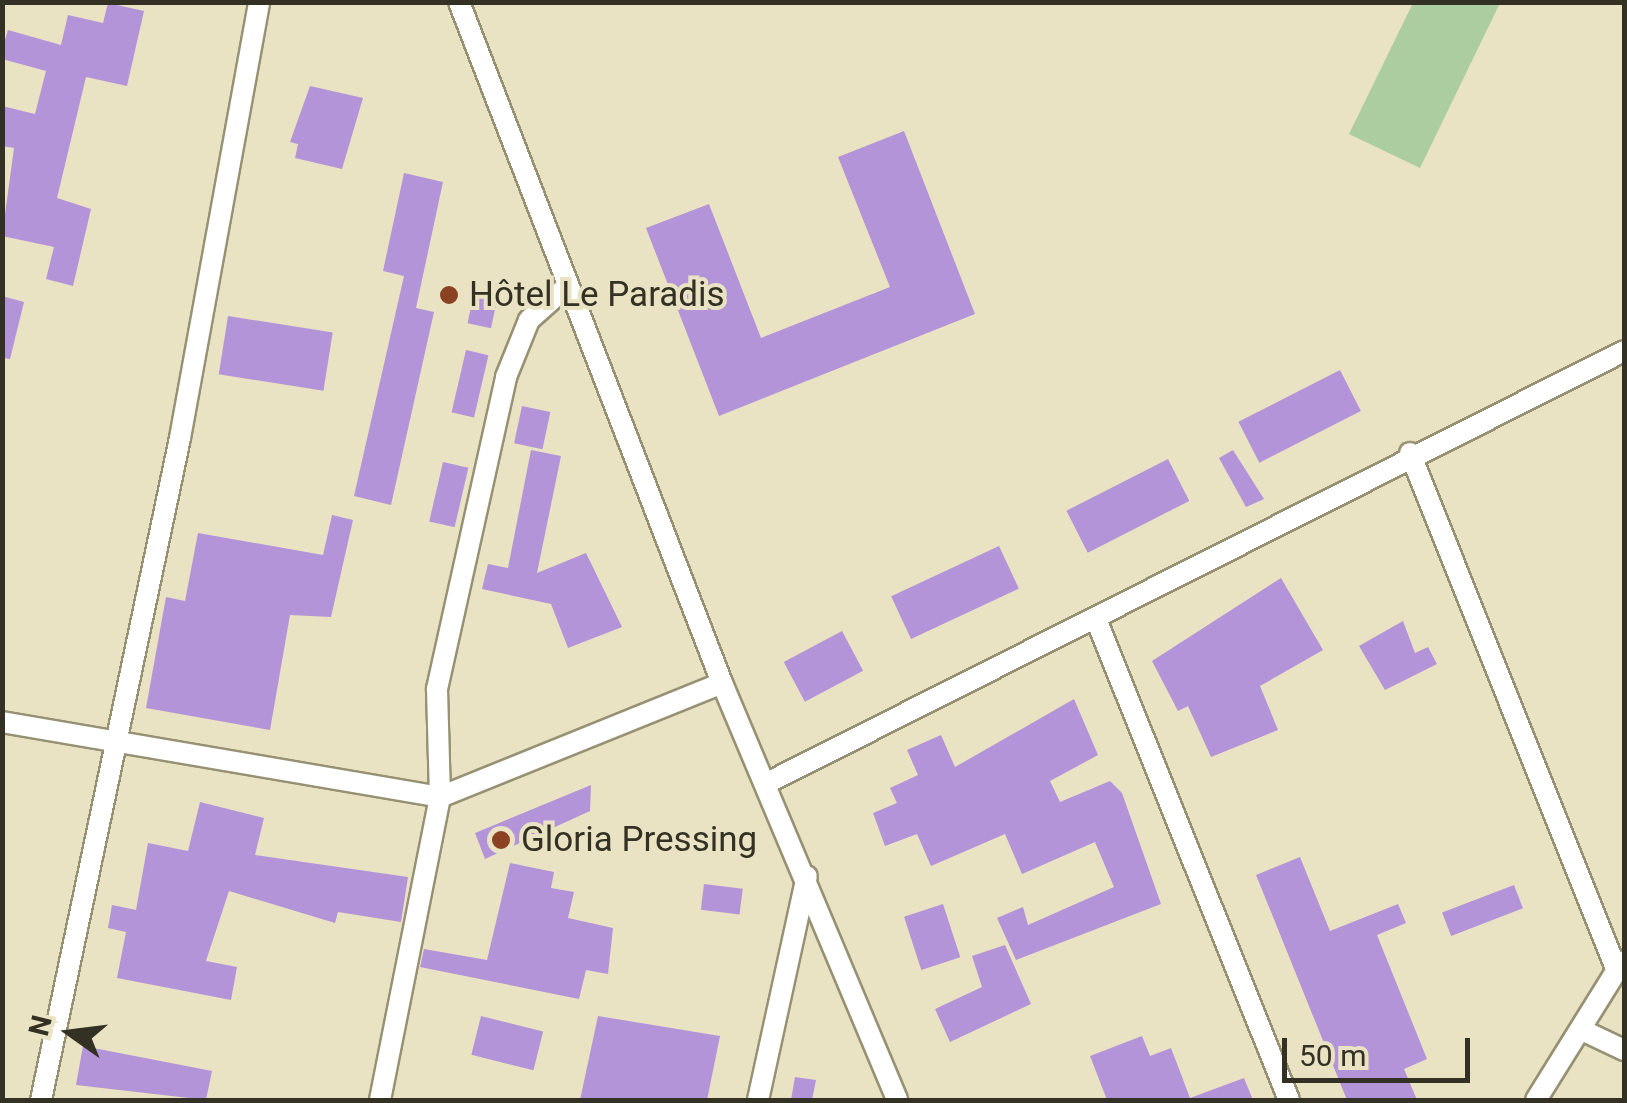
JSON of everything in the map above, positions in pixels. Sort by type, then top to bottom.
[{"type":"street","points":[[42,1100],[259,2]]},
{"type":"street","points":[[459,2],[565,288],[722,683],[808,876],[897,1100]]},
{"type":"street","points":[[380,1100],[440,797],[437,689],[506,377],[529,320],[565,288]]},
{"type":"street","points":[[768,782],[1096,619],[1410,454],[1624,351]]},
{"type":"street","points":[[1410,454],[1621,964],[1586,1032],[1536,1100]]},
{"type":"street","points":[[1096,619],[1289,1100]]},
{"type":"street","points":[[2,722],[440,797],[722,683]]},
{"type":"street","points":[[758,1100],[808,876]]},
{"type":"street","points":[[1586,1032],[1624,1050]]},
{"type":"green space","points":[[1413,3],[1500,3],[1420,168],[1349,134]]},
{"type":"building","points":[[108,3],[144,11],[127,86],[86,77],[57,198],[91,209],[73,286],[46,279],[54,247],[2,236],[14,148],[2,146],[2,106],[35,114],[46,71],[2,59],[2,50],[8,30],[61,45],[68,15],[103,23]]},
{"type":"building","points":[[310,86],[363,98],[342,169],[295,158],[298,144],[290,142]]},
{"type":"building","points":[[904,131],[975,314],[719,416],[646,228],[709,204],[761,338],[890,287],[838,157]]},
{"type":"building","points":[[404,173],[443,182],[416,308],[434,312],[391,505],[354,496],[404,276],[383,271]]},
{"type":"building","points":[[475,288],[498,293],[491,328],[468,323]]},
{"type":"building","points":[[2,296],[24,302],[10,359],[2,358]]},
{"type":"building","points":[[228,316],[333,333],[323,391],[219,374]]},
{"type":"building","points":[[466,350],[488,355],[474,418],[452,412]]},
{"type":"building","points":[[1340,370],[1361,411],[1259,463],[1238,422]]},
{"type":"building","points":[[522,406],[550,412],[542,449],[514,443]]},
{"type":"building","points":[[531,450],[561,456],[537,573],[586,553],[622,627],[568,648],[551,604],[482,589],[488,564],[508,568]]},
{"type":"building","points":[[1233,450],[1264,499],[1246,507],[1219,458]]},
{"type":"building","points":[[1168,459],[1189,501],[1088,553],[1066,511]]},
{"type":"building","points":[[443,462],[468,468],[455,527],[429,521]]},
{"type":"building","points":[[332,515],[353,520],[331,617],[290,615],[270,730],[146,708],[166,597],[185,601],[198,533],[323,555]]},
{"type":"building","points":[[999,546],[1019,589],[911,639],[891,596]]},
{"type":"building","points":[[1281,578],[1323,650],[1260,686],[1278,730],[1211,757],[1188,706],[1178,711],[1152,661]]},
{"type":"building","points":[[1403,621],[1415,653],[1428,647],[1437,664],[1385,690],[1359,646]]},
{"type":"building","points":[[842,631],[863,671],[805,702],[784,662]]},
{"type":"building","points":[[1074,699],[1098,755],[1050,781],[1060,802],[1110,781],[1122,793],[1161,904],[1016,960],[997,918],[1023,907],[1028,925],[1114,887],[1095,842],[1022,874],[1005,834],[931,866],[917,834],[885,846],[873,813],[897,803],[890,788],[918,775],[907,750],[941,735],[955,767]]},
{"type":"building","points":[[591,785],[590,811],[485,859],[475,833]]},
{"type":"building","points":[[200,802],[264,818],[255,855],[408,877],[401,922],[338,912],[335,923],[229,891],[206,961],[237,967],[231,1000],[117,978],[126,932],[108,928],[112,905],[136,910],[148,843],[188,851]]},
{"type":"building","points":[[1300,857],[1330,931],[1398,904],[1406,923],[1377,935],[1427,1059],[1404,1069],[1417,1100],[1347,1100],[1256,875]]},
{"type":"building","points":[[510,863],[554,872],[551,888],[574,892],[568,918],[613,928],[608,974],[586,970],[579,999],[420,967],[424,949],[487,960]]},
{"type":"building","points":[[704,884],[743,889],[740,915],[701,910]]},
{"type":"building","points":[[1514,885],[1523,908],[1451,936],[1442,913]]},
{"type":"building","points":[[943,904],[960,957],[921,970],[904,917]]},
{"type":"building","points":[[1005,945],[1031,1004],[950,1042],[935,1009],[982,987],[972,956]]},
{"type":"building","points":[[481,1016],[543,1031],[533,1070],[471,1055]]},
{"type":"building","points":[[598,1016],[720,1036],[707,1100],[580,1100]]},
{"type":"building","points":[[1142,1036],[1150,1056],[1171,1048],[1190,1098],[1244,1078],[1253,1100],[1107,1100],[1090,1056]]},
{"type":"building","points":[[83,1046],[212,1071],[206,1100],[76,1085]]},
{"type":"building","points":[[795,1077],[816,1080],[812,1100],[791,1100]]},
{"type":"place","name":"Hôtel Le Paradis","points":[[449,295]]},
{"type":"place","name":"Gloria Pressing","points":[[501,840]]}]
